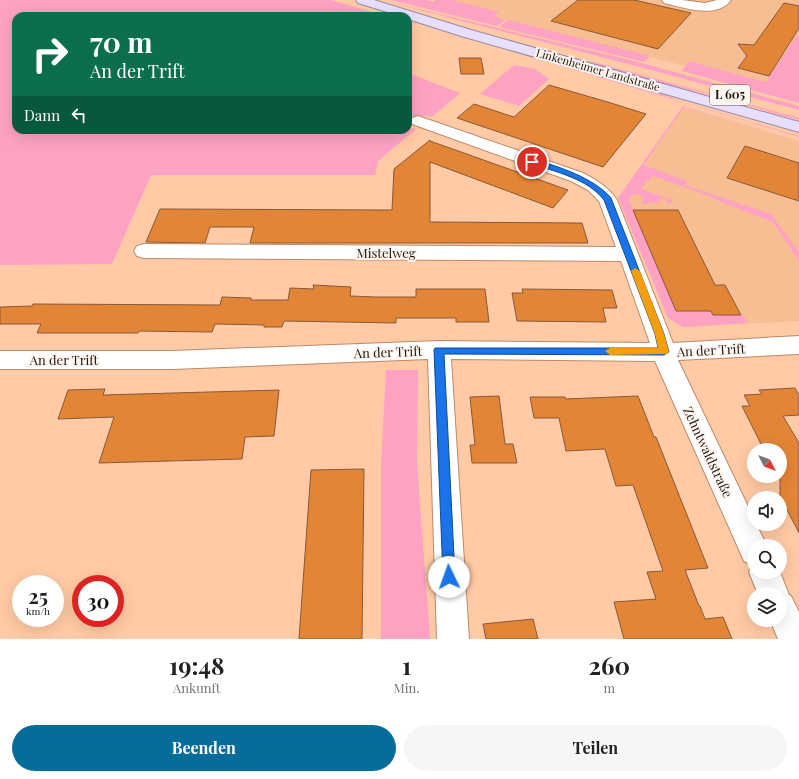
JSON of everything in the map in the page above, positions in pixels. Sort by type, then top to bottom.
[{"type":"main road","name":"Linkenheimer Landstraße","points":[[362,0],[406,12]]},
{"type":"main road","name":"Linkenheimer Landstraße","points":[[398,10],[404,12]]},
{"type":"main road","name":"Linkenheimer Landstraße","points":[[412,13],[566,51],[799,114]]},
{"type":"main road","name":"Linkenheimer Landstraße","points":[[412,15],[466,33],[799,127]]},
{"type":"street","points":[[668,0],[690,5],[708,6],[720,4],[725,0]]},
{"type":"street","name":"Zehntwaldstraße","points":[[418,121],[578,177],[602,192],[608,200],[629,254],[659,334],[669,368],[748,539]]},
{"type":"street","name":"Mistelweg","points":[[144,251],[629,254]]},
{"type":"street","name":"An der Trift","points":[[0,360],[172,360],[439,350],[664,352],[799,345]]},
{"type":"street","points":[[439,350],[453,639]]},
{"type":"street","points":[[787,622],[795,639]]},
{"type":"shaded area","points":[[0,0],[331,0],[372,12],[12,12],[12,134],[410,134],[378,161],[375,175],[151,175],[112,264],[0,265]]},
{"type":"shaded area","points":[[381,0],[638,62],[799,106],[799,110],[636,66]]},
{"type":"shaded area","points":[[391,0],[426,0],[433,2],[436,0],[456,0],[455,1],[499,12],[494,16],[505,20],[497,26]]},
{"type":"shaded area","points":[[799,0],[799,36],[797,35],[766,82],[690,61],[685,66],[508,20],[493,16],[498,13],[454,1]]},
{"type":"shaded area","points":[[412,20],[641,87],[686,103],[799,137],[412,21]]},
{"type":"shaded area","points":[[508,20],[650,56],[645,62],[499,27]]},
{"type":"shaded area","points":[[797,35],[799,36],[799,103],[682,71],[689,61],[766,82]]},
{"type":"shaded area","points":[[590,61],[799,118],[799,120],[685,88],[629,76]]},
{"type":"shaded area","points":[[514,65],[535,69],[549,79],[519,106],[480,94]]},
{"type":"shaded area","points":[[412,75],[460,93],[433,116],[412,117]]},
{"type":"shaded area","points":[[683,106],[799,140],[684,107],[644,165],[687,181],[685,185],[771,214],[799,252],[799,261],[773,222],[711,198],[712,197],[653,176],[641,189],[672,200],[673,202],[667,203],[665,198],[658,199],[660,202],[641,204],[644,197],[634,194],[629,200],[676,311],[711,311],[713,315],[743,315],[748,323],[683,327],[668,318],[618,198]]},
{"type":"shaded area","points":[[683,107],[799,141],[799,321],[683,327],[622,200]]},
{"type":"shaded area","points":[[386,370],[418,370],[417,463],[430,639],[381,639],[381,466]]},
{"type":"building","points":[[578,0],[634,0],[691,13],[658,49],[551,21]]},
{"type":"building","points":[[784,3],[799,6],[799,28],[769,76],[738,68],[747,56],[738,44],[754,45]]},
{"type":"building","points":[[459,58],[481,58],[484,74],[461,74]]},
{"type":"building","points":[[549,85],[646,114],[603,167],[457,118],[474,104],[514,117]]},
{"type":"building","points":[[430,140],[568,190],[553,208],[430,162],[430,222],[582,223],[588,243],[250,243],[254,227],[210,227],[205,243],[146,242],[160,209],[392,210],[394,169]]},
{"type":"building","points":[[745,146],[799,163],[799,201],[727,178]]},
{"type":"building","points":[[633,210],[678,210],[715,285],[725,285],[741,315],[713,315],[711,311],[676,311]]},
{"type":"building","points":[[313,285],[351,287],[350,296],[376,297],[416,297],[416,289],[485,289],[489,322],[456,322],[456,318],[396,318],[396,323],[284,321],[282,327],[215,324],[212,332],[139,331],[138,333],[37,333],[41,324],[0,324],[0,307],[32,306],[33,304],[220,305],[222,297],[251,298],[251,300],[288,300],[290,288],[314,289]]},
{"type":"building","points":[[522,289],[612,290],[617,308],[603,308],[606,322],[517,321],[512,293],[523,293]]},
{"type":"building","points":[[795,388],[799,395],[799,415],[783,416],[799,443],[799,533],[787,510],[787,491],[780,491],[780,483],[787,483],[787,443],[760,443],[742,406],[750,406],[744,395],[762,394],[759,390]]},
{"type":"building","points":[[105,389],[103,395],[279,390],[274,436],[245,437],[242,459],[99,463],[114,417],[58,419],[68,390]]},
{"type":"building","points":[[499,396],[505,444],[513,444],[517,463],[472,463],[470,445],[475,445],[470,397]]},
{"type":"building","points":[[638,396],[654,437],[656,437],[708,568],[685,570],[705,619],[723,617],[732,639],[624,639],[614,602],[656,599],[647,572],[663,571],[633,485],[616,486],[605,449],[566,451],[559,418],[534,418],[530,397],[565,397],[565,399]]},
{"type":"building","points":[[364,469],[362,639],[299,639],[311,470]]},
{"type":"building","points":[[533,619],[538,639],[486,639],[483,624]]},
{"type":"slow traffic","points":[[610,351],[664,352],[659,334],[635,271]]},
{"type":"route","points":[[449,577],[439,350],[664,352],[659,334],[608,200],[602,192],[587,181],[532,162]]}]
